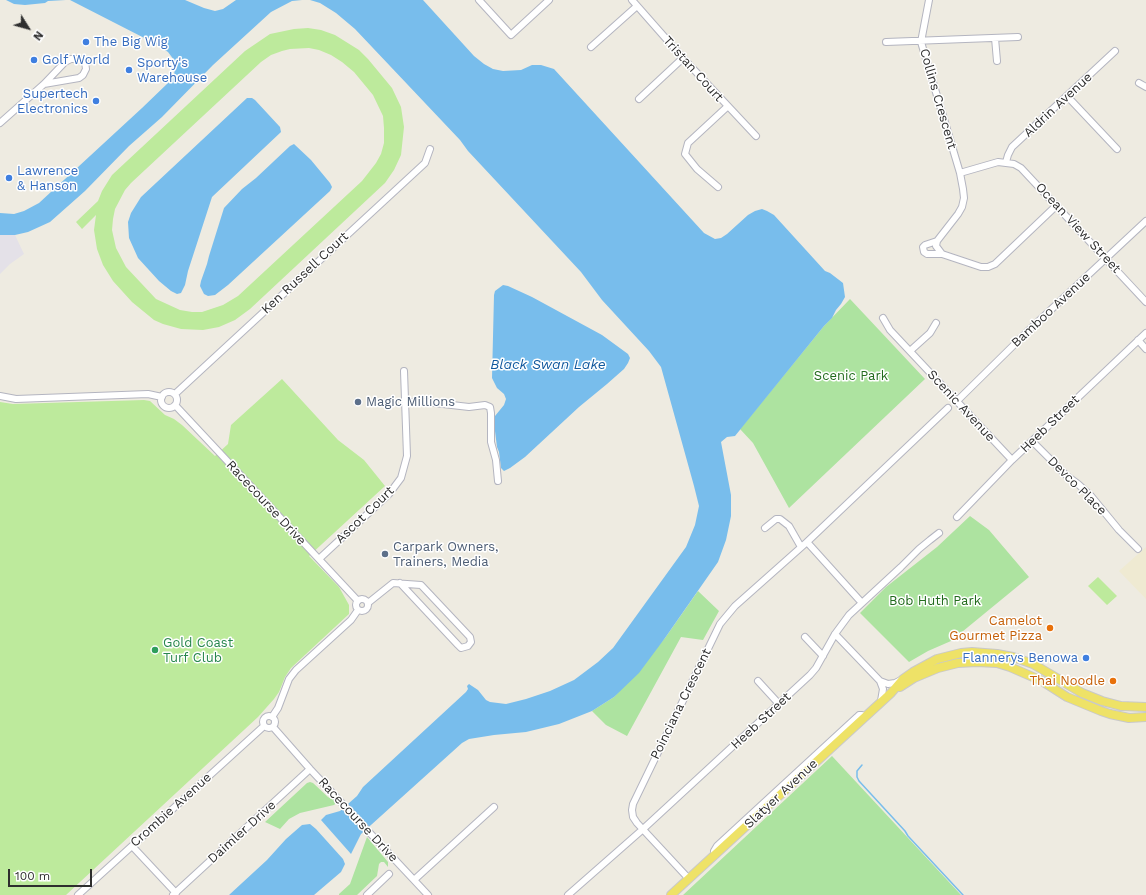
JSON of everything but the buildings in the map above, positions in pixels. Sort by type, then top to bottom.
[{"type":"main road","name":"Slatyer Avenue","points":[[671,895],[891,693],[903,679],[937,659],[972,652],[1013,657],[1033,664],[1082,693],[1102,701],[1121,706],[1146,707]]},
{"type":"main road","name":"Slatyer Avenue","points":[[891,693],[914,678],[938,668],[963,663],[997,663],[1042,681],[1067,697],[1101,711],[1129,718],[1146,717]]},
{"type":"street","points":[[479,0],[511,35],[549,0]]},
{"type":"street","name":"Tristan Court","points":[[632,0],[683,58],[756,136]]},
{"type":"street","name":"Collins Crescent","points":[[929,0],[921,42],[960,174],[964,198],[962,207],[958,214],[937,241],[925,245],[923,248],[924,252],[929,254],[942,254],[981,267],[988,267],[994,264],[1056,205]]},
{"type":"street","points":[[591,47],[637,6]]},
{"type":"street","points":[[886,42],[921,42],[1018,37]]},
{"type":"street","points":[[995,38],[997,61]]},
{"type":"street","name":"Aldrin Avenue","points":[[1006,162],[1012,147],[1115,51]]},
{"type":"street","points":[[639,99],[683,58]]},
{"type":"street","points":[[0,123],[44,84],[65,62],[71,59],[77,59],[85,62],[86,69],[83,75],[79,78],[44,84]]},
{"type":"street","points":[[1139,83],[1146,88]]},
{"type":"street","points":[[1067,96],[1117,149]]},
{"type":"street","points":[[718,187],[697,169],[685,154],[688,143],[728,106]]},
{"type":"street","name":"Ken Russell Court","points":[[175,394],[425,162],[430,149]]},
{"type":"street","points":[[960,174],[990,164],[1006,162]]},
{"type":"street","name":"Ocean View Street","points":[[1006,162],[1021,168],[1146,302]]},
{"type":"street","name":"Bamboo Avenue","points":[[957,401],[1027,332],[1146,221]]},
{"type":"street","points":[[937,241],[937,248],[942,254]]},
{"type":"street","name":"Scenic Avenue","points":[[883,318],[890,330],[1012,460]]},
{"type":"street","points":[[910,351],[930,333],[936,323]]},
{"type":"street","name":"Heeb Street","points":[[957,517],[1012,460],[1146,333]]},
{"type":"street","points":[[1138,340],[1146,349]]},
{"type":"street","name":"Ascot Court","points":[[319,559],[389,494],[401,478],[407,456],[404,371]]},
{"type":"street","name":"Racecourse Drive","points":[[162,397],[168,392],[175,394]]},
{"type":"street","name":"Racecourse Drive","points":[[0,396],[16,399],[148,394],[162,397]]},
{"type":"street","points":[[175,394],[177,399],[175,405]]},
{"type":"street","name":"Racecourse Drive","points":[[162,397],[162,402],[165,406],[169,408],[175,405],[358,600]]},
{"type":"street","points":[[405,404],[417,402],[469,407],[485,405],[490,407],[492,413],[491,442],[496,460],[498,481]]},
{"type":"street","points":[[862,603],[807,542],[948,408]]},
{"type":"street","name":"Devco Place","points":[[1032,441],[1067,476],[1091,496],[1119,530],[1138,549]]},
{"type":"street","points":[[765,528],[776,519],[780,519],[789,526],[801,547]]},
{"type":"street","name":"Heeb Street","points":[[568,895],[642,830],[810,675],[823,656],[835,634],[849,615],[901,567],[918,549],[939,533]]},
{"type":"street","name":"Poinciana Crescent","points":[[689,879],[642,830],[633,818],[633,804],[720,624],[735,606],[807,542]]},
{"type":"street","points":[[358,610],[362,612],[365,610],[368,607],[368,603],[393,583],[400,583],[421,585],[470,637],[471,642],[468,646],[461,648],[400,583]]},
{"type":"street","points":[[272,717],[278,708],[289,680],[296,670],[351,620],[358,610],[356,605],[358,600],[363,599],[368,603]]},
{"type":"street","points":[[835,634],[880,681],[883,688],[881,702]]},
{"type":"street","points":[[805,637],[823,656]]},
{"type":"street","points":[[880,681],[888,684],[895,683],[903,679]]},
{"type":"street","points":[[758,681],[779,704]]},
{"type":"street","points":[[268,716],[272,717],[275,721],[273,727],[269,728],[264,726],[263,721],[265,718],[268,716]]},
{"type":"street","name":"Crombie Avenue","points":[[78,895],[264,726]]},
{"type":"street","name":"Racecourse Drive","points":[[273,727],[310,769],[428,895]]},
{"type":"street","name":"Daimler Drive","points":[[175,894],[310,769]]},
{"type":"street","points":[[414,880],[494,807]]},
{"type":"street","points":[[132,846],[175,894]]},
{"type":"street","points":[[367,895],[389,874]]},
{"type":"shaded area","points":[[0,235],[15,235],[24,254],[10,264],[0,274]]},
{"type":"shaded area","points":[[1146,547],[1146,599],[1119,571]]},
{"type":"green space","points":[[308,28],[321,30],[335,35],[359,50],[392,88],[401,107],[404,127],[401,155],[394,170],[385,183],[250,309],[235,320],[219,327],[203,330],[181,329],[154,320],[132,302],[113,281],[103,265],[97,249],[94,230],[96,215],[82,229],[76,222],[98,201],[102,191],[112,175],[245,51],[270,34]],"holes":[[[309,48],[319,50],[342,62],[354,72],[373,95],[383,116],[384,128],[384,143],[381,154],[376,163],[362,181],[238,296],[223,305],[202,312],[180,310],[156,299],[126,267],[116,248],[112,230],[113,219],[115,209],[125,190],[261,62],[271,55],[290,49]]]},
{"type":"green space","name":"Scenic Park","points":[[850,299],[925,379],[789,508],[753,443],[740,429],[824,326]]},
{"type":"green space","name":"Gold Coast Turf Club","points":[[282,379],[338,440],[364,460],[385,486],[309,556],[339,587],[349,605],[349,614],[291,668],[285,677],[279,692],[258,717],[66,895],[0,895],[0,402],[13,404],[150,401],[165,415],[182,425],[215,456],[228,444],[231,425]]},
{"type":"green space","name":"Bob Huth Park","points":[[970,516],[989,530],[1029,577],[951,641],[928,651],[909,662],[860,613],[886,587],[937,547]]},
{"type":"green space","points":[[1098,577],[1117,596],[1107,605],[1088,586]]},
{"type":"green space","points":[[698,591],[719,611],[703,640],[681,637],[627,736],[606,725],[592,711],[614,697],[665,638]]},
{"type":"green space","points":[[832,756],[961,895],[683,895]]},
{"type":"green space","points":[[310,782],[328,797],[337,802],[334,805],[300,813],[289,819],[280,829],[265,822],[307,783]]},
{"type":"green space","points":[[367,837],[388,862],[388,867],[384,862],[381,862],[379,864],[377,876],[357,895],[339,895],[350,884]]},
{"type":"water","points":[[6,0],[66,0],[25,5],[14,4]]},
{"type":"water","points":[[70,0],[185,0],[215,11],[223,9],[236,0],[302,0],[292,1],[271,12],[213,65],[162,117],[129,146],[85,191],[50,222],[28,232],[15,235],[0,235],[0,213],[14,214],[24,211],[39,203],[142,108],[168,83],[174,75],[174,60],[168,52],[156,44]]},
{"type":"water","points":[[310,0],[423,0],[474,56],[493,69],[503,71],[521,70],[532,65],[541,65],[554,69],[704,233],[715,239],[721,238],[748,215],[762,209],[767,211],[774,215],[825,271],[843,283],[845,297],[832,318],[735,436],[727,437],[721,442],[731,495],[731,516],[726,540],[718,562],[639,673],[614,697],[592,711],[559,724],[526,732],[469,739],[462,743],[361,834],[351,854],[321,820],[326,815],[340,811],[357,796],[363,787],[466,692],[469,684],[478,690],[486,700],[506,704],[550,691],[574,680],[598,662],[613,648],[686,547],[695,525],[699,506],[661,367],[649,351],[602,300],[581,272],[468,151],[460,140],[355,29],[336,13],[320,3]]},
{"type":"water","points":[[247,98],[252,98],[255,100],[280,127],[281,132],[212,197],[188,271],[185,285],[181,293],[177,294],[159,281],[138,258],[129,238],[128,222],[131,213],[141,197]]},
{"type":"water","points":[[294,144],[311,160],[330,183],[332,187],[330,191],[228,285],[215,295],[208,296],[204,294],[200,286],[201,281],[224,208],[242,189]]},
{"type":"water","name":"Black Swan Lake","points":[[503,285],[532,297],[602,335],[628,354],[630,358],[624,369],[579,407],[525,457],[504,471],[501,468],[497,447],[495,416],[504,405],[506,399],[504,394],[497,388],[492,378],[494,295],[495,291]]},
{"type":"water","points":[[310,824],[343,859],[345,864],[341,872],[314,895],[229,895],[267,860],[286,839],[302,825]]},
{"type":"waterway","points":[[862,765],[857,771],[859,781],[963,895]]},
{"type":"place","name":"The Big Wig","points":[[86,42]]},
{"type":"place","name":"Golf World","points":[[34,60]]},
{"type":"place","name":"Sporty's Warehouse","points":[[129,70]]},
{"type":"place","name":"Supertech Electronics","points":[[96,101]]},
{"type":"place","name":"Lawrence & Hanson","points":[[9,178]]},
{"type":"place","name":"Magic Millions","points":[[358,402]]},
{"type":"place","name":"Carpark Owners, Trainers, Media","points":[[385,554]]},
{"type":"place","name":"Camelot Gourmet Pizza","points":[[1050,628]]},
{"type":"place","name":"Gold Coast Turf Club","points":[[155,650]]},
{"type":"place","name":"Flannerys Benowa","points":[[1086,658]]},
{"type":"place","name":"Thai Noodle","points":[[1113,681]]}]
